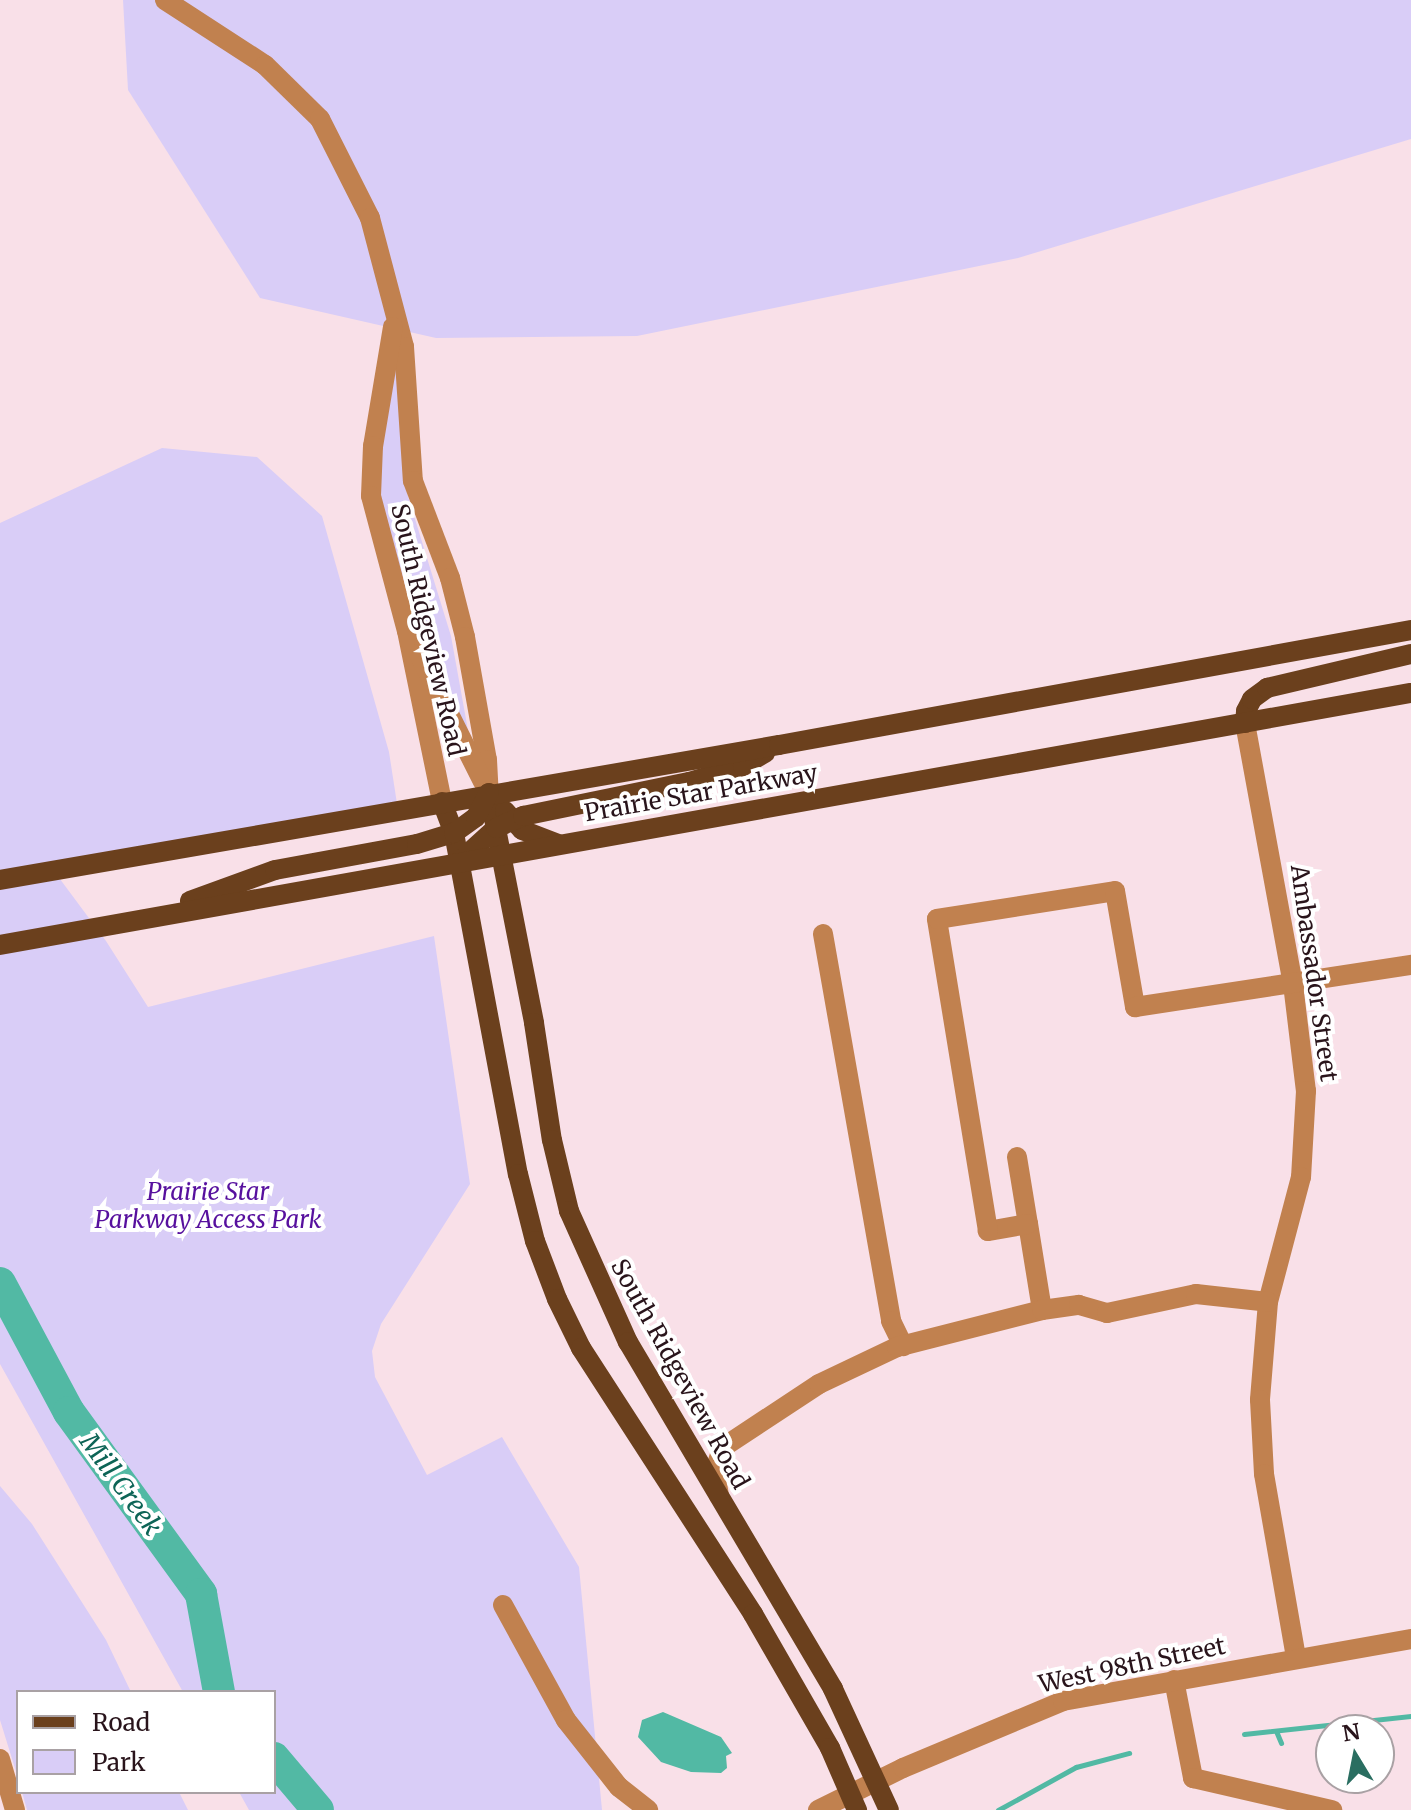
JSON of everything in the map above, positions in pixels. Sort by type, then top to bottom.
[{"type":"main road","name":"Prairie Star Parkway","points":[[0,880],[779,745],[1411,630]]},
{"type":"main road","points":[[1245,723],[1252,699],[1267,688],[1411,654]]},
{"type":"main road","name":"Prairie Star Parkway","points":[[0,945],[1411,693]]},
{"type":"main road","points":[[458,862],[505,824],[553,808],[689,782],[743,766],[779,745]]},
{"type":"main road","name":"South Ridgeview Road","points":[[489,793],[505,824],[502,854],[552,1140],[569,1211],[589,1263],[628,1342],[833,1689],[889,1810]]},
{"type":"main road","points":[[160,915],[196,897],[275,870],[417,844],[454,833],[476,817],[489,793]]},
{"type":"main road","name":"South Ridgeview Road","points":[[442,802],[454,833],[518,1174],[535,1241],[557,1299],[581,1348],[753,1614],[830,1748],[854,1802]]},
{"type":"main road","points":[[505,824],[558,844]]},
{"type":"street","points":[[165,0],[265,65],[320,119],[370,218],[393,303]]},
{"type":"street","name":"South Ridgeview Road","points":[[393,303],[393,343],[373,446],[371,496],[407,631],[442,802]]},
{"type":"street","name":"South Ridgeview Road","points":[[393,303],[404,347],[413,481],[450,578],[465,637],[487,760],[489,793]]},
{"type":"street","points":[[407,631],[489,793]]},
{"type":"street","name":"Ambassador Street","points":[[1245,723],[1303,1055],[1305,1134],[1301,1177],[1268,1302],[1261,1359],[1264,1474],[1296,1658]]},
{"type":"street","points":[[1028,1224],[988,1231],[937,919],[1115,891],[1135,1007],[1411,965]]},
{"type":"street","points":[[823,934],[891,1321],[903,1346]]},
{"type":"street","points":[[1017,1157],[1042,1310]]},
{"type":"street","points":[[719,1498],[715,1471],[722,1448],[819,1384],[903,1346],[1042,1310],[1079,1305],[1107,1313],[1196,1294],[1268,1302]]},
{"type":"street","points":[[684,1439],[722,1448]]},
{"type":"street","points":[[503,1605],[566,1720],[619,1787],[648,1810]]},
{"type":"street","name":"West 98th Street","points":[[818,1810],[854,1802],[876,1781],[1063,1701],[1411,1639]]},
{"type":"street","points":[[1174,1680],[1193,1778],[1332,1810]]},
{"type":"street","points":[[0,1759],[15,1810]]},
{"type":"green space","points":[[123,0],[1411,0],[1411,139],[1018,258],[637,336],[436,338],[260,298],[128,90]]},
{"type":"green space","points":[[399,358],[407,493],[451,636],[469,736],[430,653],[395,560],[381,507],[378,477],[394,359]]},
{"type":"green space","name":"Prairie Star Parkway Access Park","points":[[162,448],[257,457],[322,516],[389,752],[398,810],[54,871],[106,941],[148,1007],[434,936],[470,1184],[381,1324],[372,1351],[375,1377],[427,1475],[502,1437],[579,1567],[602,1810],[249,1810],[240,1794],[276,1794],[276,1690],[182,1690],[0,1364],[0,523]]},
{"type":"green space","points":[[0,1486],[32,1524],[106,1640],[130,1690],[16,1690],[16,1772],[0,1720]]},
{"type":"green space","points":[[23,1794],[180,1794],[188,1810],[27,1810]]},
{"type":"shaded area","points":[[663,1712],[721,1737],[732,1753],[726,1756],[727,1768],[721,1773],[691,1772],[661,1762],[638,1737],[642,1720]]},
{"type":"waterway","name":"Mill Creek","points":[[0,1283],[69,1412],[201,1594],[219,1690]]},
{"type":"waterway","points":[[1244,1734],[1411,1716]]},
{"type":"waterway","points":[[1276,1731],[1281,1743]]},
{"type":"waterway","points":[[998,1810],[1076,1767],[1129,1753]]},
{"type":"waterway","name":"Mill Creek","points":[[276,1760],[318,1810]]}]
